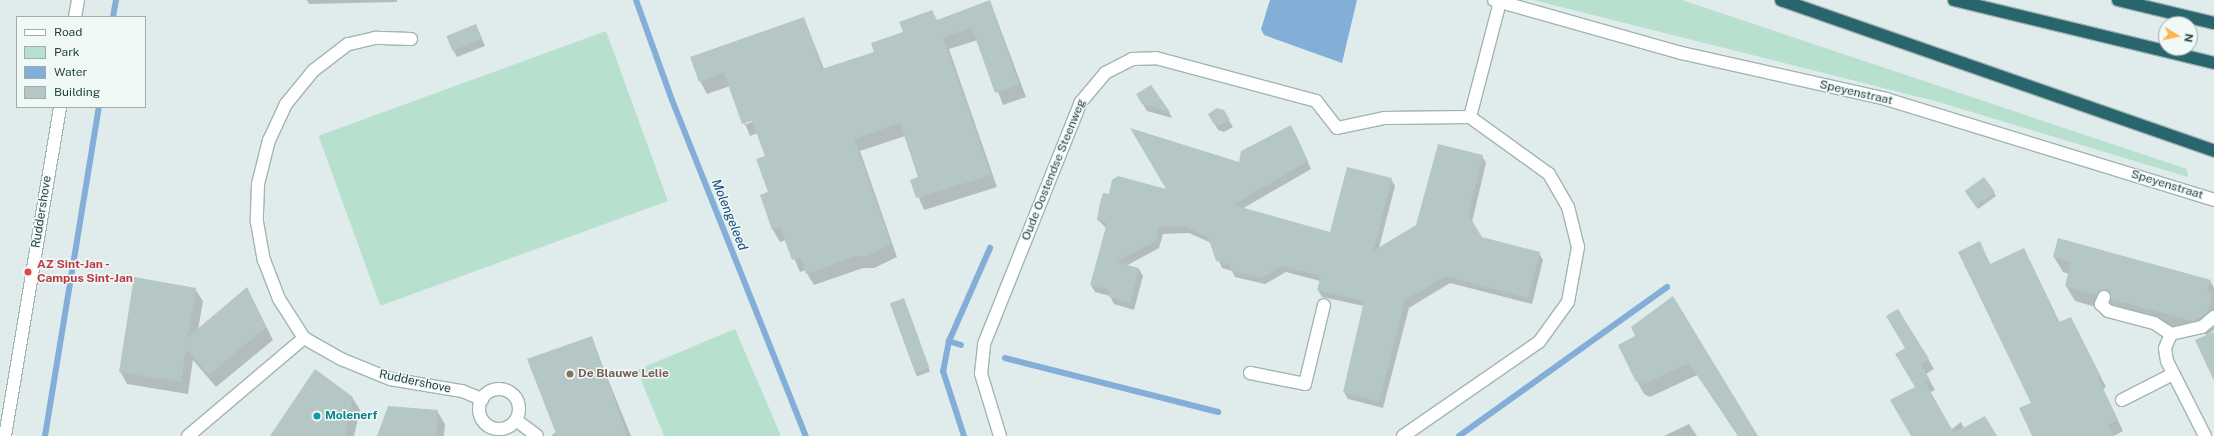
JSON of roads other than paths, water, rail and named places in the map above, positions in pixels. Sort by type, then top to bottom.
[{"type":"highway","points":[[1781,0],[2214,151]]},
{"type":"highway","points":[[1954,0],[2214,63]]},
{"type":"highway","points":[[2118,0],[2214,23]]},
{"type":"street","points":[[75,16],[78,0]]},
{"type":"street","points":[[1403,436],[1539,342],[1568,302],[1578,247],[1568,207],[1549,174],[1505,139],[1470,117],[1497,1]]},
{"type":"street","name":"Speyenstraat","points":[[1497,1],[1681,53],[1886,98],[2214,200]]},
{"type":"street","name":"Ruddershove","points":[[411,39],[376,38],[348,44],[313,71],[286,104],[268,140],[258,184],[260,234],[264,260],[279,299],[304,338],[341,359],[390,379],[462,391],[482,399]]},
{"type":"street","name":"Oude Oostendse Steenweg","points":[[1000,436],[981,374],[984,344],[1081,102],[1105,73],[1132,58],[1156,58],[1316,101],[1337,128],[1385,118],[1470,117]]},
{"type":"street","name":"Ruddershove","points":[[5,436],[60,108]]},
{"type":"street","points":[[2104,297],[2101,304],[2108,311],[2154,323],[2171,334],[2202,327],[2214,317]]},
{"type":"street","points":[[1250,374],[1305,384],[1324,305]]},
{"type":"street","points":[[2171,334],[2165,348],[2173,374],[2205,436]]},
{"type":"street","points":[[188,436],[304,338]]},
{"type":"street","points":[[2122,400],[2173,374]]},
{"type":"street","points":[[498,389],[511,392],[518,403],[516,420],[503,429],[488,431],[479,412],[482,399],[498,389]]},
{"type":"street","points":[[516,420],[537,436]]},
{"type":"water","points":[[1270,0],[1357,0],[1342,63],[1264,35],[1261,29]]},
{"type":"waterway","points":[[113,16],[116,0]]},
{"type":"waterway","name":"Molengeleed","points":[[636,0],[672,100],[806,436]]},
{"type":"waterway","points":[[45,436],[99,108]]},
{"type":"waterway","points":[[961,345],[949,341],[990,248]]},
{"type":"waterway","points":[[1459,436],[1667,287]]},
{"type":"waterway","points":[[949,341],[943,371],[964,436]]},
{"type":"waterway","points":[[1005,358],[1218,412]]},
{"type":"place","name":"AZ Sint-Jan - Campus Sint-Jan","points":[[28,272]]},
{"type":"place","name":"De Blauwe Lelie","points":[[570,374]]},
{"type":"place","name":"Molenerf","points":[[317,416]]}]
